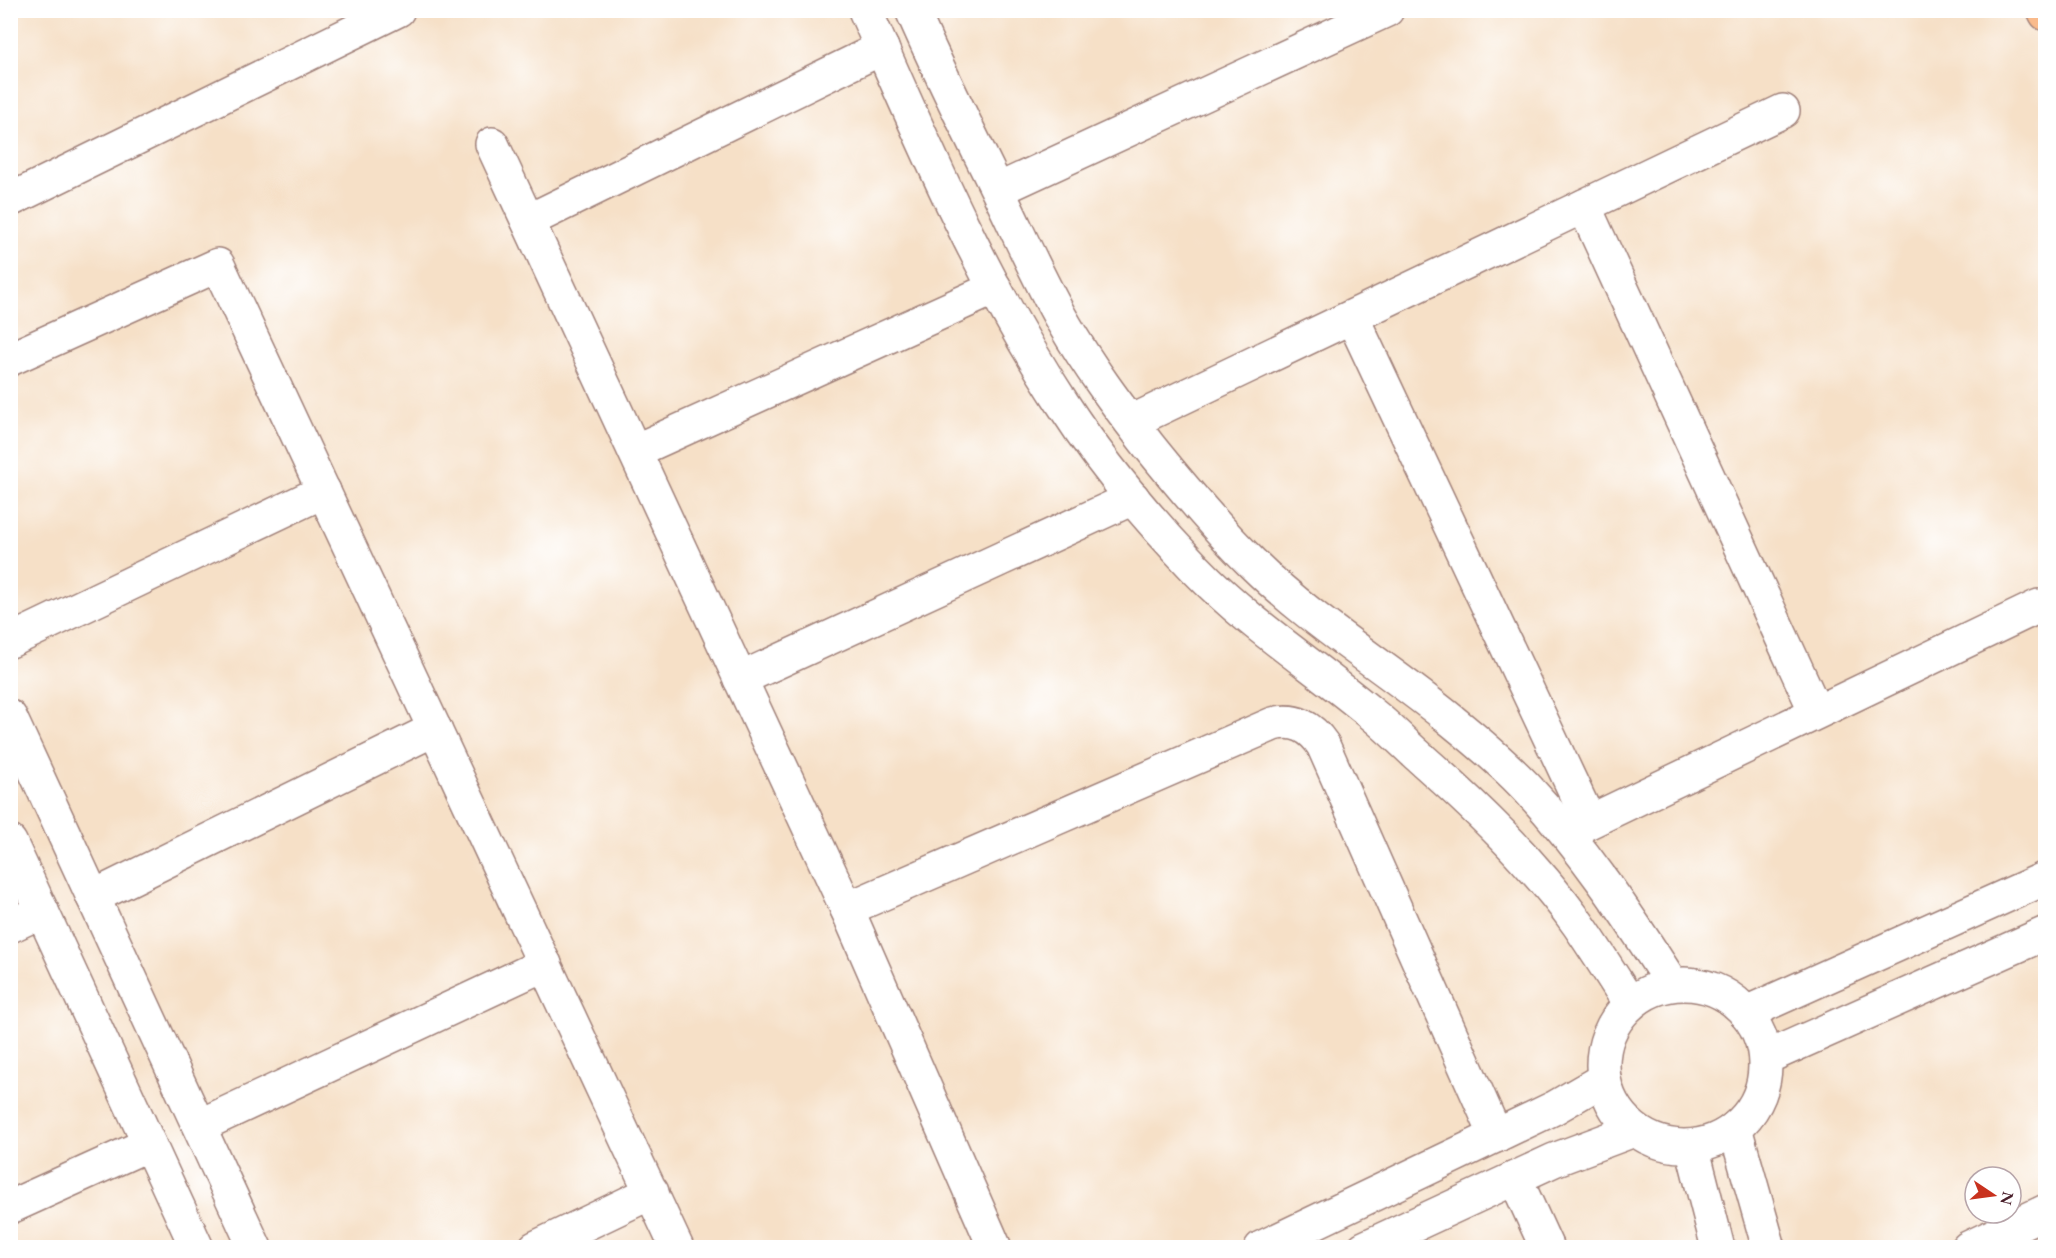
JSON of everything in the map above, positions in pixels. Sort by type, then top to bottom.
[{"type":"street","points":[[10,200],[398,10]]},
{"type":"street","points":[[865,10],[907,106],[995,288],[1064,407],[1092,446],[1133,498],[1188,561],[1232,604],[1268,635],[1373,715],[1481,813],[1547,885],[1577,922],[1630,1004]]},
{"type":"street","points":[[912,10],[945,87],[998,190],[1035,271],[1064,324],[1098,379],[1180,485],[1253,564],[1292,600],[1453,722],[1524,785],[1577,827]]},
{"type":"street","points":[[998,190],[1387,10]]},
{"type":"street","points":[[528,221],[882,48]]},
{"type":"street","points":[[1131,422],[1783,111]]},
{"type":"street","points":[[492,144],[847,909],[995,1248]]},
{"type":"street","points":[[1584,206],[1816,712]]},
{"type":"street","points":[[10,359],[218,265],[677,1248]]},
{"type":"street","points":[[634,451],[995,288]]},
{"type":"street","points":[[1352,317],[1577,827],[1607,886],[1672,984]]},
{"type":"street","points":[[10,641],[324,491]]},
{"type":"street","points":[[740,679],[1133,498]]},
{"type":"street","points":[[1577,827],[2039,606]]},
{"type":"street","points":[[10,717],[255,1248]]},
{"type":"street","points":[[847,909],[1273,724],[1291,722],[1305,726],[1318,737],[1323,746],[1496,1136]]},
{"type":"street","points":[[93,897],[435,729]]},
{"type":"street","points":[[10,842],[197,1248]]},
{"type":"street","points":[[1746,1013],[2046,878]]},
{"type":"street","points":[[10,926],[42,911]]},
{"type":"street","points":[[1765,1058],[2046,933]]},
{"type":"street","points":[[199,1126],[545,964]]},
{"type":"street","points":[[1672,984],[1693,984],[1713,989],[1731,999],[1756,1026],[1765,1058],[1764,1078],[1749,1114],[1722,1137],[1692,1146],[1672,1146],[1652,1140],[1634,1130],[1620,1116],[1610,1098],[1604,1079],[1603,1058],[1607,1038],[1617,1019],[1630,1004],[1650,991],[1672,984]]},
{"type":"street","points":[[1275,1245],[1554,1108],[1604,1079]]},
{"type":"street","points":[[1735,1128],[1769,1248]]},
{"type":"street","points":[[1364,1248],[1554,1160],[1634,1130]]},
{"type":"street","points":[[10,1207],[149,1144]]},
{"type":"street","points":[[1692,1146],[1718,1248]]},
{"type":"street","points":[[1515,1178],[1546,1248]]},
{"type":"street","points":[[535,1248],[652,1192]]},
{"type":"street","points":[[1968,1248],[2046,1210]]}]
